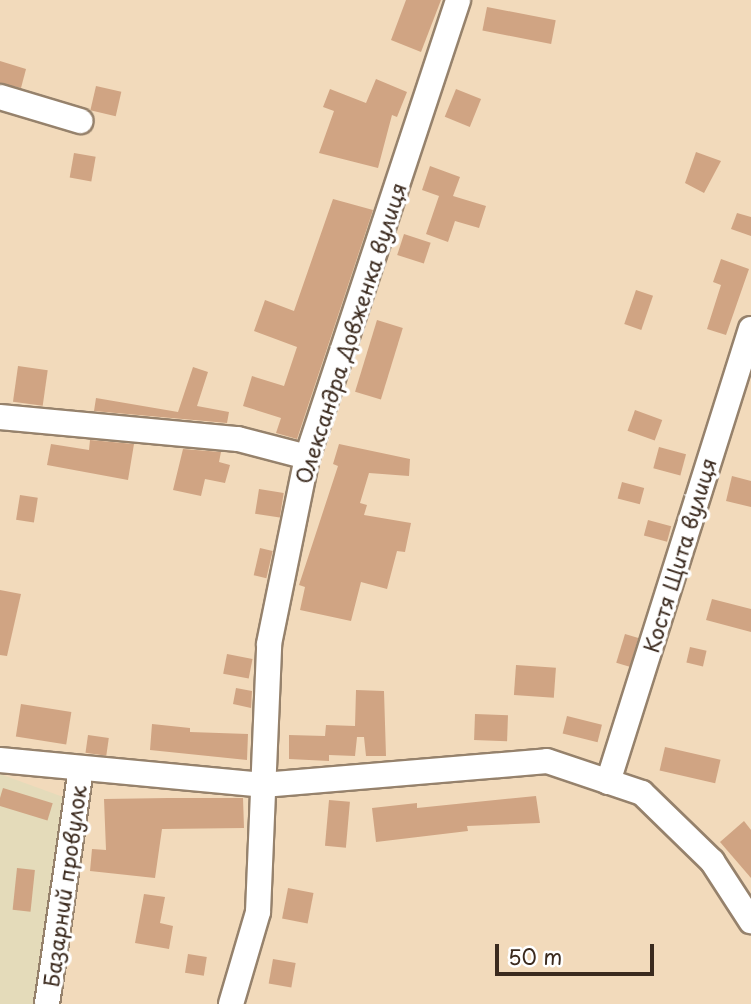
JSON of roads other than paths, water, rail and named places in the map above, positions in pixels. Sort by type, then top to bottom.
[{"type":"street","name":"Олександра Довженка вулиця","points":[[231,1004],[258,912],[269,643],[307,457],[458,0]]},
{"type":"street","points":[[0,97],[80,121]]},
{"type":"street","name":"Костя Щита вулиця","points":[[608,782],[751,330]]},
{"type":"street","points":[[0,417],[238,439],[307,457]]},
{"type":"street","points":[[0,760],[263,785],[547,761],[642,793],[712,861],[751,920]]},
{"type":"street","name":"Базарний провулок","points":[[47,1004],[81,768]]}]
